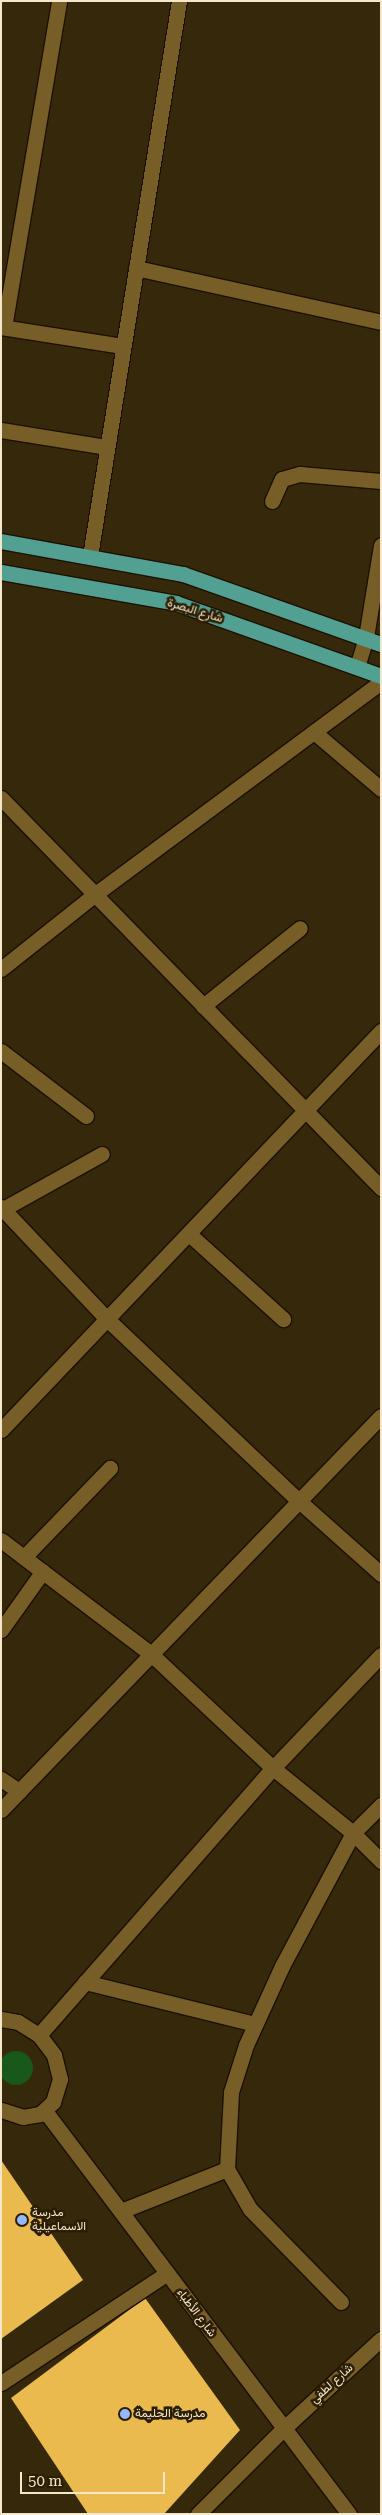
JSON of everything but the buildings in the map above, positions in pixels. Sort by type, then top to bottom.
[{"type":"main road","points":[[1,541],[183,574],[366,637],[381,644]]},
{"type":"main road","name":"شارع البصرة","points":[[1,572],[176,603],[381,676]]},
{"type":"street","points":[[59,1],[2,327],[123,346]]},
{"type":"street","points":[[90,556],[179,1]]},
{"type":"street","points":[[136,268],[381,322]]},
{"type":"street","points":[[1,430],[106,447]]},
{"type":"street","points":[[272,501],[282,479],[300,474],[381,482]]},
{"type":"street","points":[[357,667],[366,637],[381,545]]},
{"type":"street","points":[[1,969],[94,895],[381,682]]},
{"type":"street","points":[[314,732],[381,789]]},
{"type":"street","points":[[1,798],[381,1188]]},
{"type":"street","points":[[203,1006],[300,928]]},
{"type":"street","points":[[1,1430],[381,1031]]},
{"type":"street","points":[[1,1051],[86,1116]]},
{"type":"street","points":[[102,1154],[2,1208],[107,1319],[299,1501],[381,1574]]},
{"type":"street","points":[[189,1234],[283,1319]]},
{"type":"street","points":[[1,1810],[381,1416]]},
{"type":"street","points":[[24,1557],[110,1468]]},
{"type":"street","points":[[1,1540],[151,1654],[273,1768],[353,1833],[381,1861]]},
{"type":"street","points":[[1,1630],[42,1571]]},
{"type":"street","points":[[39,2035],[273,1768],[381,1654]]},
{"type":"street","points":[[1,1779],[18,1791]]},
{"type":"street","points":[[341,2302],[250,2208],[226,2170],[231,2139],[230,2092],[256,2024],[282,1966],[353,1833],[381,1805]]},
{"type":"street","points":[[84,1982],[256,2024]]},
{"type":"street","points":[[1,2019],[18,2022],[39,2035],[54,2055],[59,2073],[56,2097],[45,2110],[22,2117],[1,2110]]},
{"type":"street","name":"شارع الأطباء","points":[[45,2110],[349,2514]]},
{"type":"street","points":[[121,2211],[226,2170]]},
{"type":"street","points":[[1,2383],[166,2273]]},
{"type":"street","name":"شارع لطفي","points":[[198,2514],[283,2428],[381,2339]]},
{"type":"green space","points":[[16,2051],[28,2056],[33,2068],[28,2080],[16,2085],[4,2080],[-1,2068],[4,2056]]},
{"type":"place","name":"مدرسة الاسماعيلية","points":[[22,2220]]},
{"type":"place","name":"مدرسة الحليمة","points":[[125,2414]]}]
